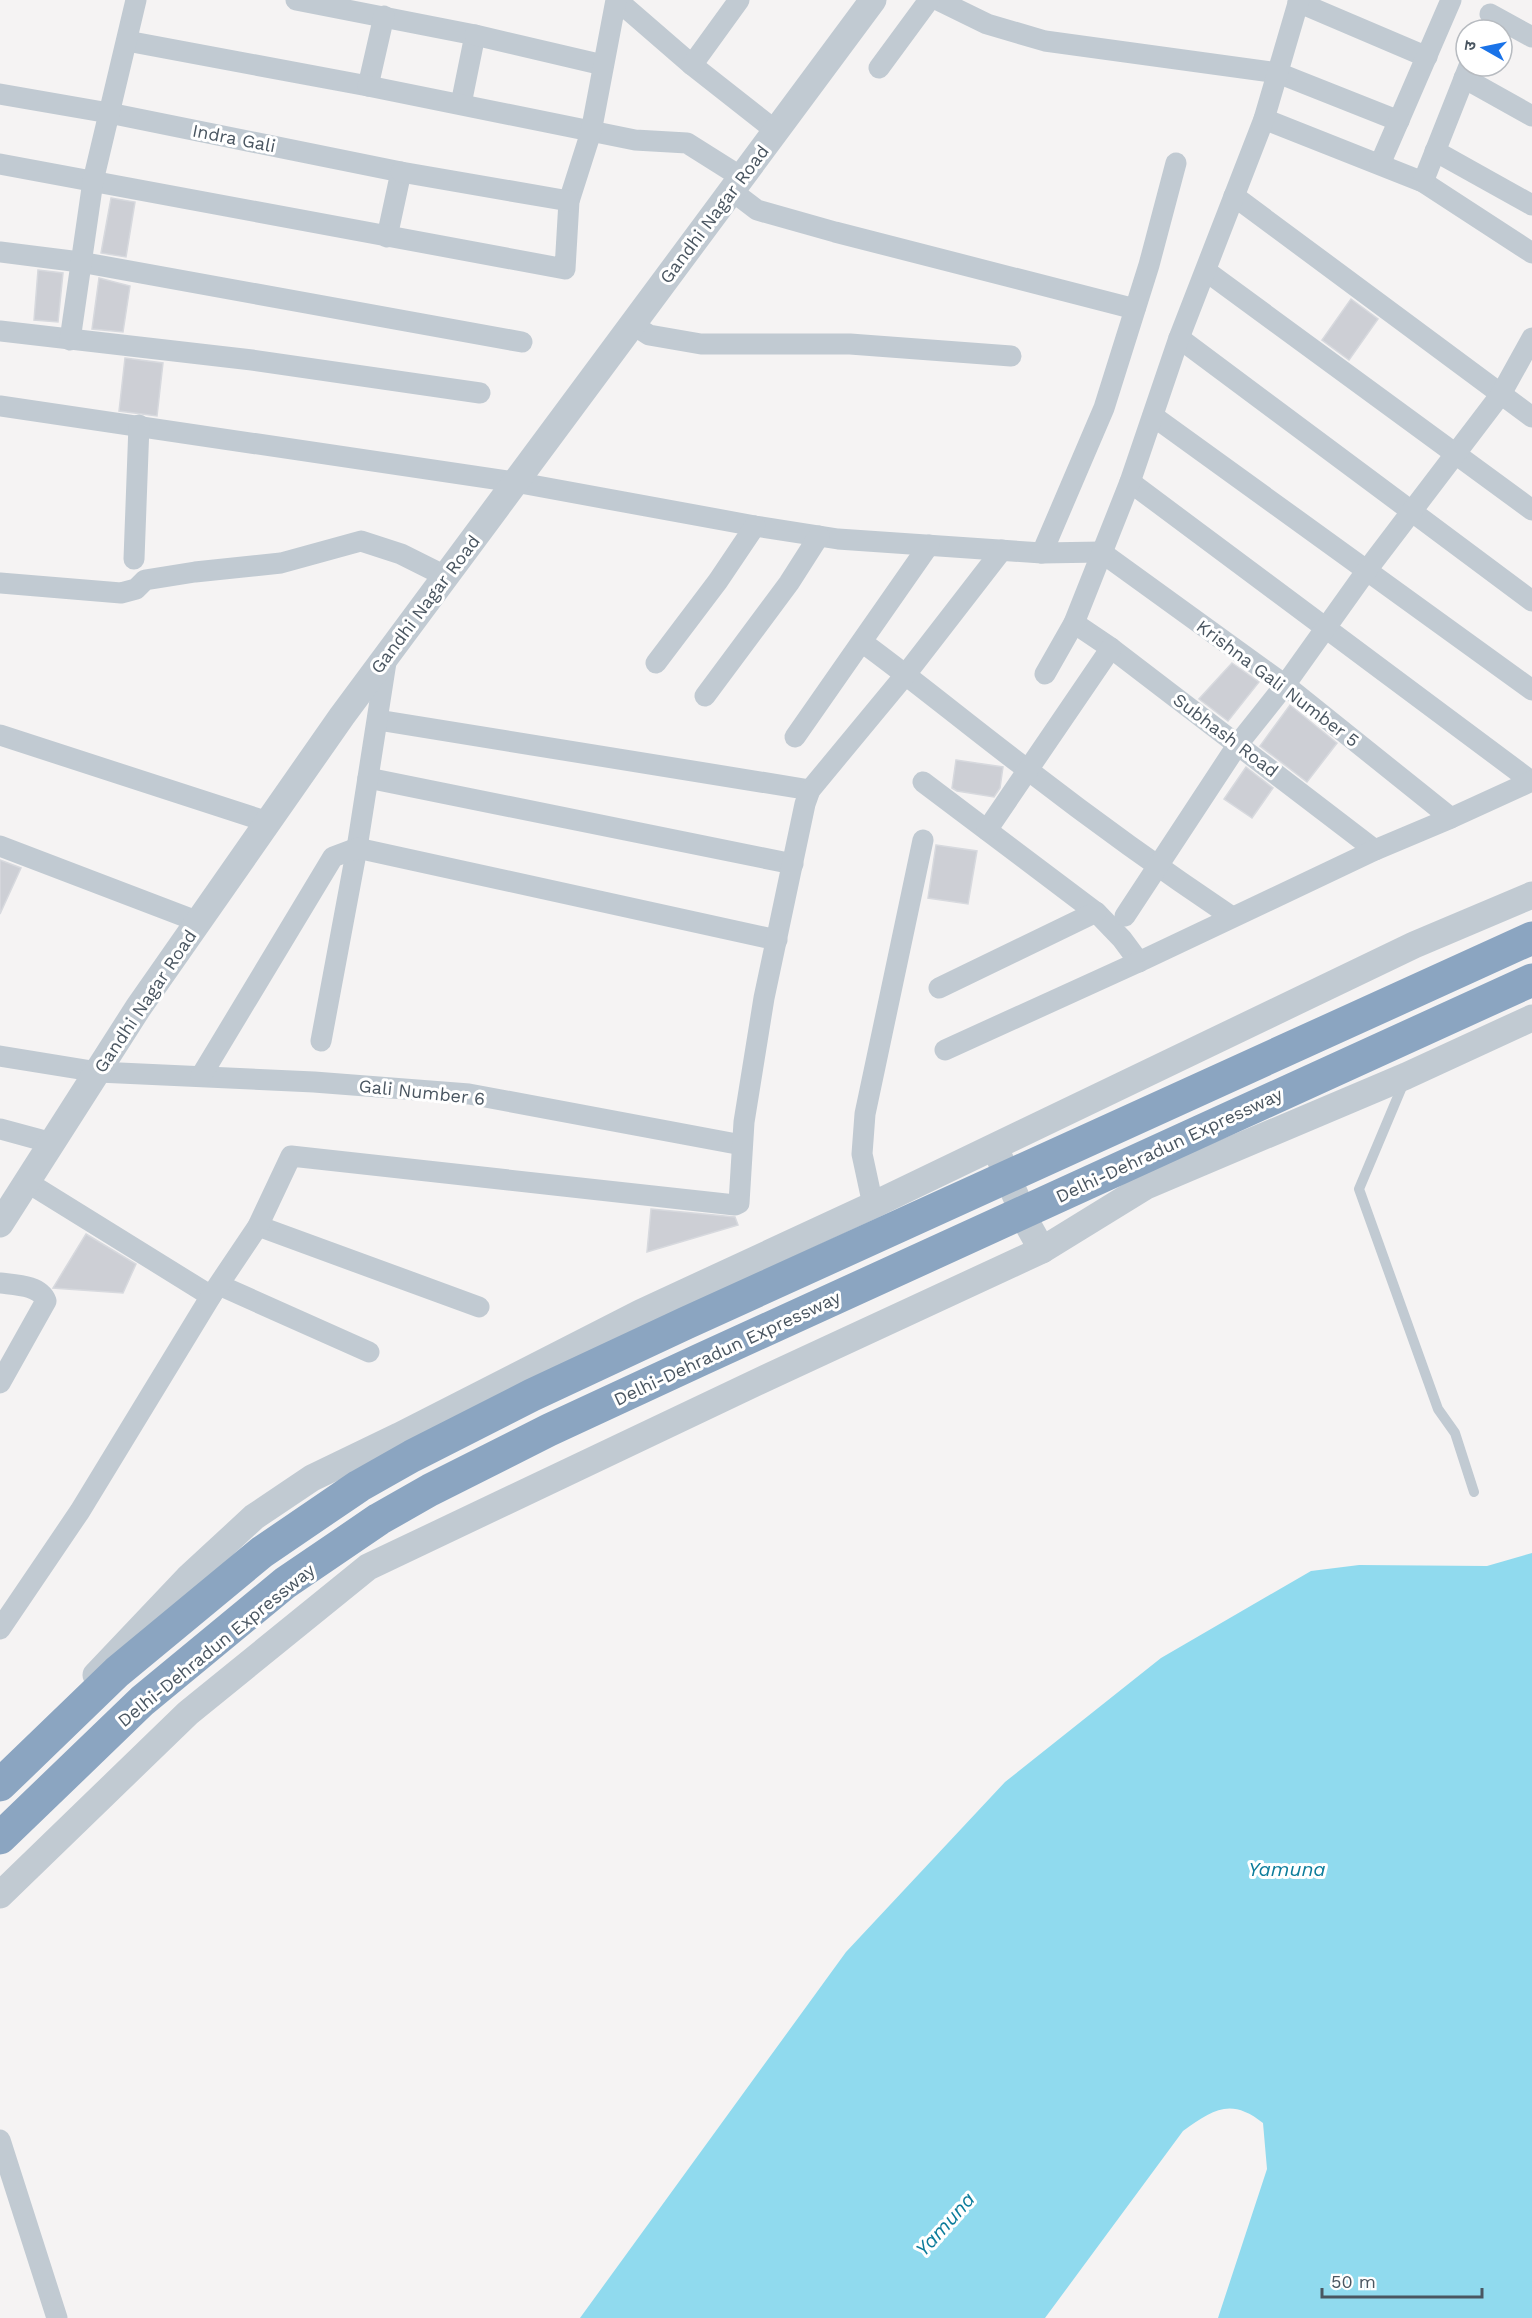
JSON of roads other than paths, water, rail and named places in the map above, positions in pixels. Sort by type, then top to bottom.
[{"type":"highway","name":"Delhi-Dehradun Expressway","points":[[0,1785],[117,1672],[262,1552],[359,1486],[412,1456],[532,1395],[686,1323],[1532,938]]},
{"type":"highway","name":"Delhi-Dehradun Expressway","points":[[0,1838],[142,1701],[285,1583],[379,1519],[430,1490],[549,1430],[692,1363],[1532,980]]},
{"type":"street","points":[[70,340],[93,181],[136,0]]},
{"type":"street","points":[[296,0],[475,34],[603,65]]},
{"type":"street","points":[[0,164],[565,269],[569,201],[591,132],[616,0],[692,65],[776,131]]},
{"type":"street","points":[[692,65],[739,0]]},
{"type":"street","points":[[879,68],[929,0]]},
{"type":"street","points":[[938,0],[987,24],[1045,41],[1278,73],[1399,121]]},
{"type":"street","points":[[1380,164],[1451,0]]},
{"type":"street","points":[[1044,674],[1074,623],[1130,482],[1179,338],[1264,119],[1299,1],[1427,57]]},
{"type":"street","name":"Gandhi Nagar Road","points":[[0,1224],[138,1008],[268,822],[387,655],[776,131],[866,2]]},
{"type":"street","points":[[1490,15],[1532,37]]},
{"type":"street","points":[[368,86],[384,16]]},
{"type":"street","points":[[461,104],[475,34]]},
{"type":"street","points":[[127,41],[461,104],[591,132],[635,140],[687,143],[736,184],[757,210],[1135,309]]},
{"type":"street","points":[[1423,182],[1464,78]]},
{"type":"street","points":[[1475,78],[1532,116]]},
{"type":"street","name":"Indra Gali","points":[[0,94],[109,113],[401,172],[569,201]]},
{"type":"street","points":[[1264,119],[1423,182],[1532,253]]},
{"type":"street","points":[[1435,152],[1532,205]]},
{"type":"street","points":[[1042,553],[1104,408],[1135,309],[1176,163]]},
{"type":"street","points":[[387,237],[401,172]]},
{"type":"street","points":[[1234,196],[1532,417]]},
{"type":"street","points":[[0,252],[80,262],[522,342]]},
{"type":"street","points":[[1206,271],[1532,510]]},
{"type":"street","points":[[632,324],[649,336],[701,344],[850,344],[1011,356]]},
{"type":"street","points":[[0,331],[252,360],[480,393]]},
{"type":"street","points":[[1179,338],[1532,601]]},
{"type":"street","points":[[1125,916],[1238,744],[1285,685],[1366,570],[1501,394],[1532,338]]},
{"type":"street","points":[[0,406],[515,482],[819,536],[1042,553],[1101,552]]},
{"type":"street","points":[[1153,416],[1532,690]]},
{"type":"street","points":[[134,559],[139,425]]},
{"type":"street","points":[[945,1050],[1139,962],[1375,850],[1531,781],[1130,482]]},
{"type":"street","points":[[656,663],[718,582],[755,526]]},
{"type":"street","points":[[705,696],[789,583],[819,536]]},
{"type":"street","points":[[0,583],[121,594],[136,588],[145,580],[282,563],[361,541],[401,554],[446,576]]},
{"type":"street","points":[[795,737],[929,545]]},
{"type":"street","points":[[0,1629],[80,1511],[215,1290],[258,1226],[291,1156],[735,1205],[739,1203],[742,1145],[762,1009],[810,790],[906,674],[1002,550]]},
{"type":"street","name":"Krishna Gali Number 5","points":[[1101,552],[1285,685],[1451,818]]},
{"type":"street","name":"Subhash Road","points":[[1074,623],[1111,648],[1375,850]]},
{"type":"street","points":[[862,642],[1027,770],[1158,867],[1232,917]]},
{"type":"street","points":[[987,830],[1111,648]]},
{"type":"street","points":[[321,1041],[357,848],[387,655]]},
{"type":"street","points":[[378,720],[810,790]]},
{"type":"street","points":[[0,735],[268,822]]},
{"type":"street","points":[[368,778],[793,864]]},
{"type":"street","points":[[922,782],[1096,912],[1127,945],[1139,962]]},
{"type":"street","points":[[873,1205],[862,1154],[865,1114],[923,840]]},
{"type":"street","points":[[0,846],[199,922]]},
{"type":"street","points":[[201,1076],[333,857],[357,848],[777,940]]},
{"type":"street","points":[[0,1763],[96,1674],[188,1578],[254,1517],[312,1478],[640,1313],[873,1205],[1414,945],[1532,895]]},
{"type":"street","points":[[939,987],[1096,912]]},
{"type":"street","points":[[0,1895],[188,1713],[368,1567],[562,1473],[1042,1250],[1146,1186],[1406,1076],[1532,1018]]},
{"type":"street","name":"Gali Number 6","points":[[0,1056],[98,1071],[314,1082],[469,1094],[742,1145]]},
{"type":"street","points":[[0,1129],[52,1143]]},
{"type":"street","points":[[995,1145],[1009,1181],[1042,1250]]},
{"type":"street","points":[[27,1182],[215,1290],[369,1352]]},
{"type":"street","points":[[258,1226],[480,1307]]},
{"type":"street","points":[[0,1282],[40,1292],[46,1301],[0,1383]]},
{"type":"street","points":[[0,2140],[57,2318]]},
{"type":"lane","points":[[1406,1076],[1359,1189],[1438,1408],[1455,1433],[1474,1492]]},
{"type":"water","name":"Yamuna","points":[[1532,1553],[1532,2318],[1218,2318],[1267,2169],[1263,2123],[1241,2110],[1222,2109],[1204,2117],[1183,2131],[1045,2318],[580,2318],[846,1952],[1005,1782],[1161,1658],[1311,1571],[1359,1565],[1487,1566]]}]
